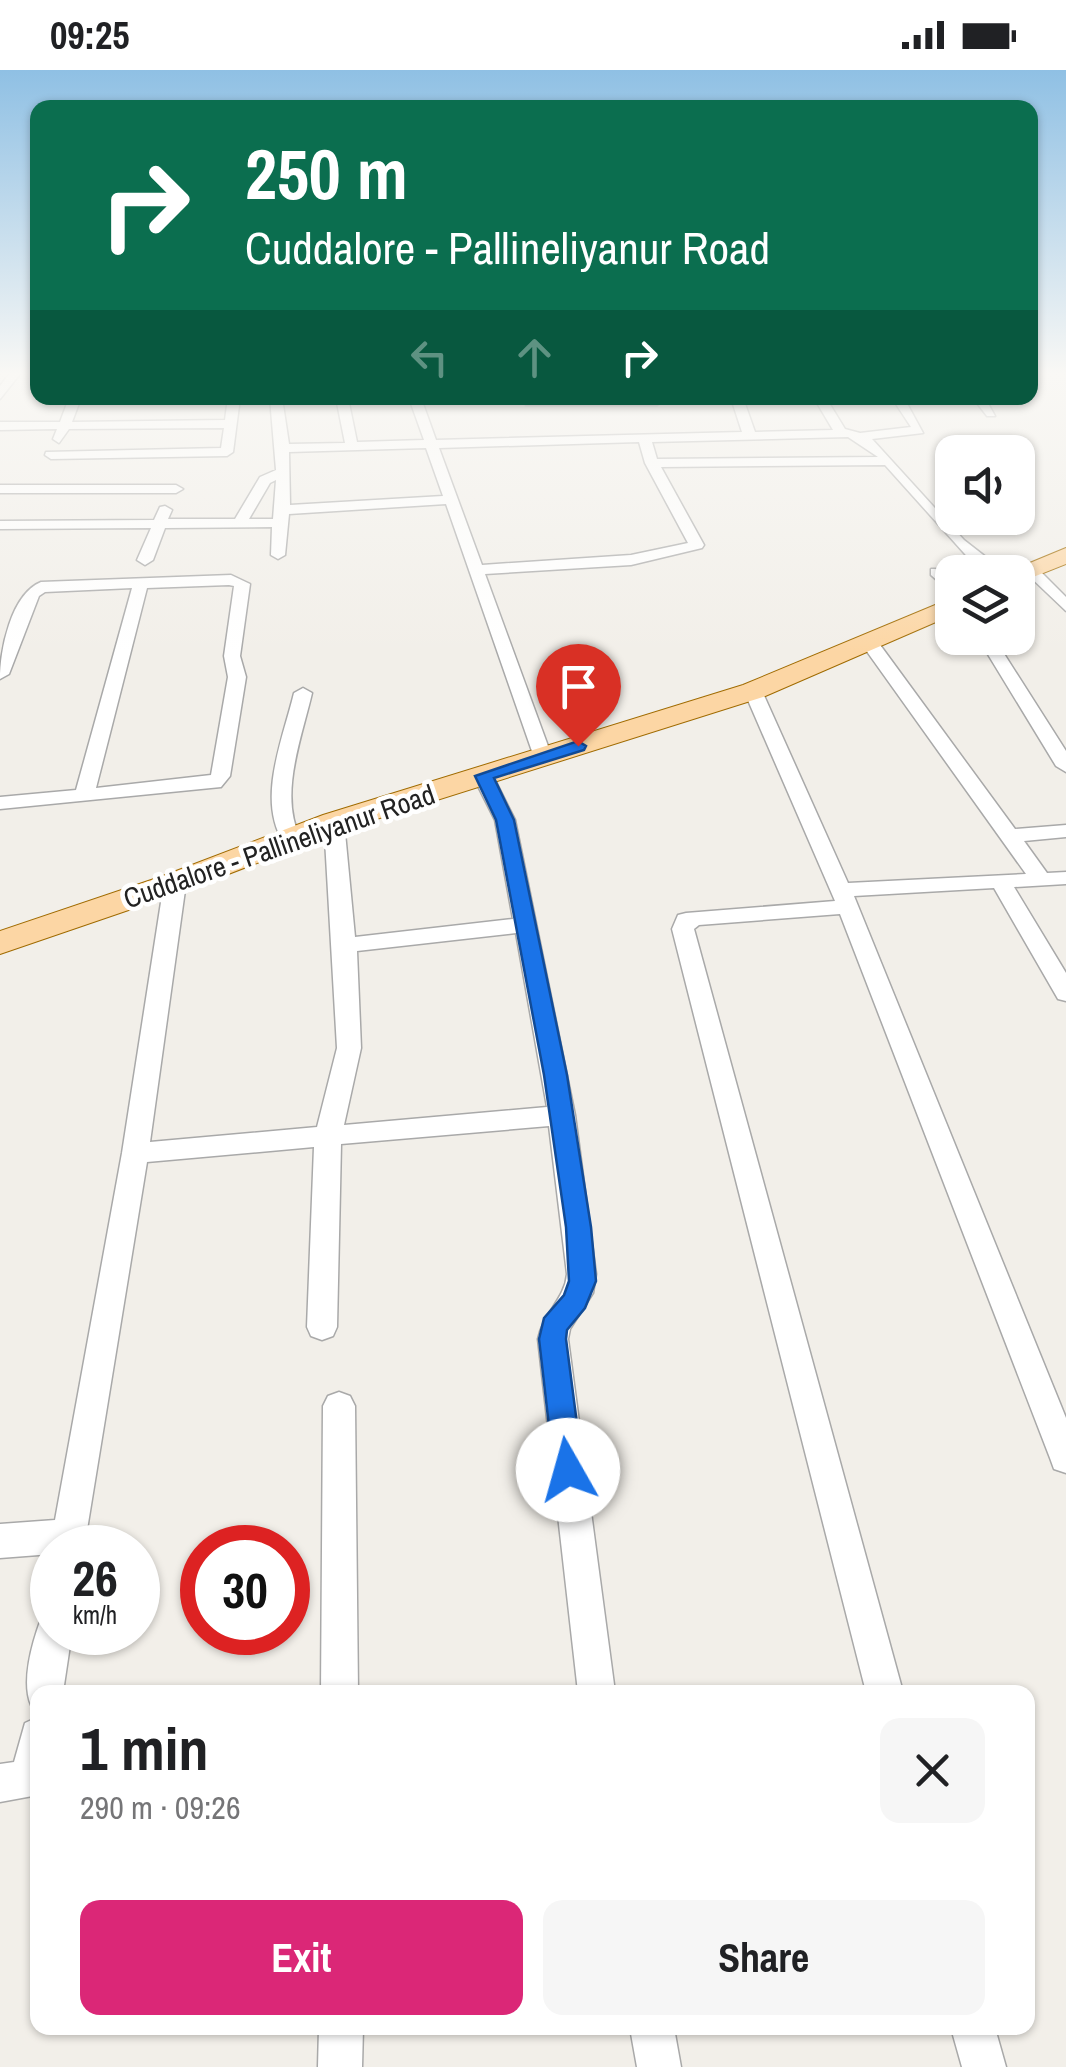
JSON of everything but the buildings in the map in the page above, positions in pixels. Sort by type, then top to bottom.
[{"type":"main road","points":[[1035,568],[1066,555]]},
{"type":"main road","name":"Cuddalore - Pallineliyanur Road","points":[[0,943],[175,884],[334,822],[753,691],[935,613]]},
{"type":"street","points":[[29,495],[44,467]]},
{"type":"street","points":[[154,467],[186,471]]},
{"type":"street","points":[[0,489],[29,495],[194,467]]},
{"type":"street","points":[[278,554],[283,467]]},
{"type":"street","points":[[439,467],[543,757]]},
{"type":"street","points":[[476,570],[631,560],[697,545],[654,467]]},
{"type":"street","points":[[891,467],[972,555]]},
{"type":"street","points":[[145,560],[157,524],[186,471]]},
{"type":"street","points":[[240,524],[265,480],[283,472]]},
{"type":"street","points":[[6,521],[240,524],[450,500]]},
{"type":"street","points":[[0,674],[35,590],[141,582],[231,580],[242,584],[232,656],[237,677],[220,776],[214,784],[0,803]]},
{"type":"street","points":[[84,796],[141,582]]},
{"type":"street","points":[[1035,582],[1066,606]]},
{"type":"street","points":[[869,642],[1042,878]]},
{"type":"street","points":[[997,655],[1066,766]]},
{"type":"street","points":[[753,691],[844,899],[1066,1458]]},
{"type":"street","points":[[290,838],[282,830],[280,809],[303,693]]},
{"type":"street","points":[[1040,725],[1066,724]]},
{"type":"street","points":[[484,776],[505,820],[562,1115],[582,1281],[576,1300],[554,1326],[552,1339],[596,1685]]},
{"type":"street","points":[[322,1327],[328,1136],[349,1048],[334,822]]},
{"type":"street","points":[[1010,836],[1066,831]]},
{"type":"street","points":[[883,1685],[684,929],[686,920],[1000,881],[1066,878]]},
{"type":"street","points":[[1000,881],[1066,993]]},
{"type":"street","points":[[71,1525],[136,1153],[175,884]]},
{"type":"street","points":[[345,945],[526,926]]},
{"type":"street","points":[[136,1153],[562,1115]]},
{"type":"street","points":[[339,1406],[340,1685]]},
{"type":"street","points":[[0,1541],[30,1541]]},
{"type":"street","points":[[45,1685],[50,1655]]},
{"type":"street","points":[[340,2035],[340,2067]]},
{"type":"street","points":[[653,2035],[659,2067]]},
{"type":"street","points":[[975,2035],[984,2067]]},
{"type":"route","points":[[568,1470],[552,1339],[561,1314],[576,1300],[582,1281],[582,1258],[556,1075],[505,820],[484,776],[578,746]]}]
